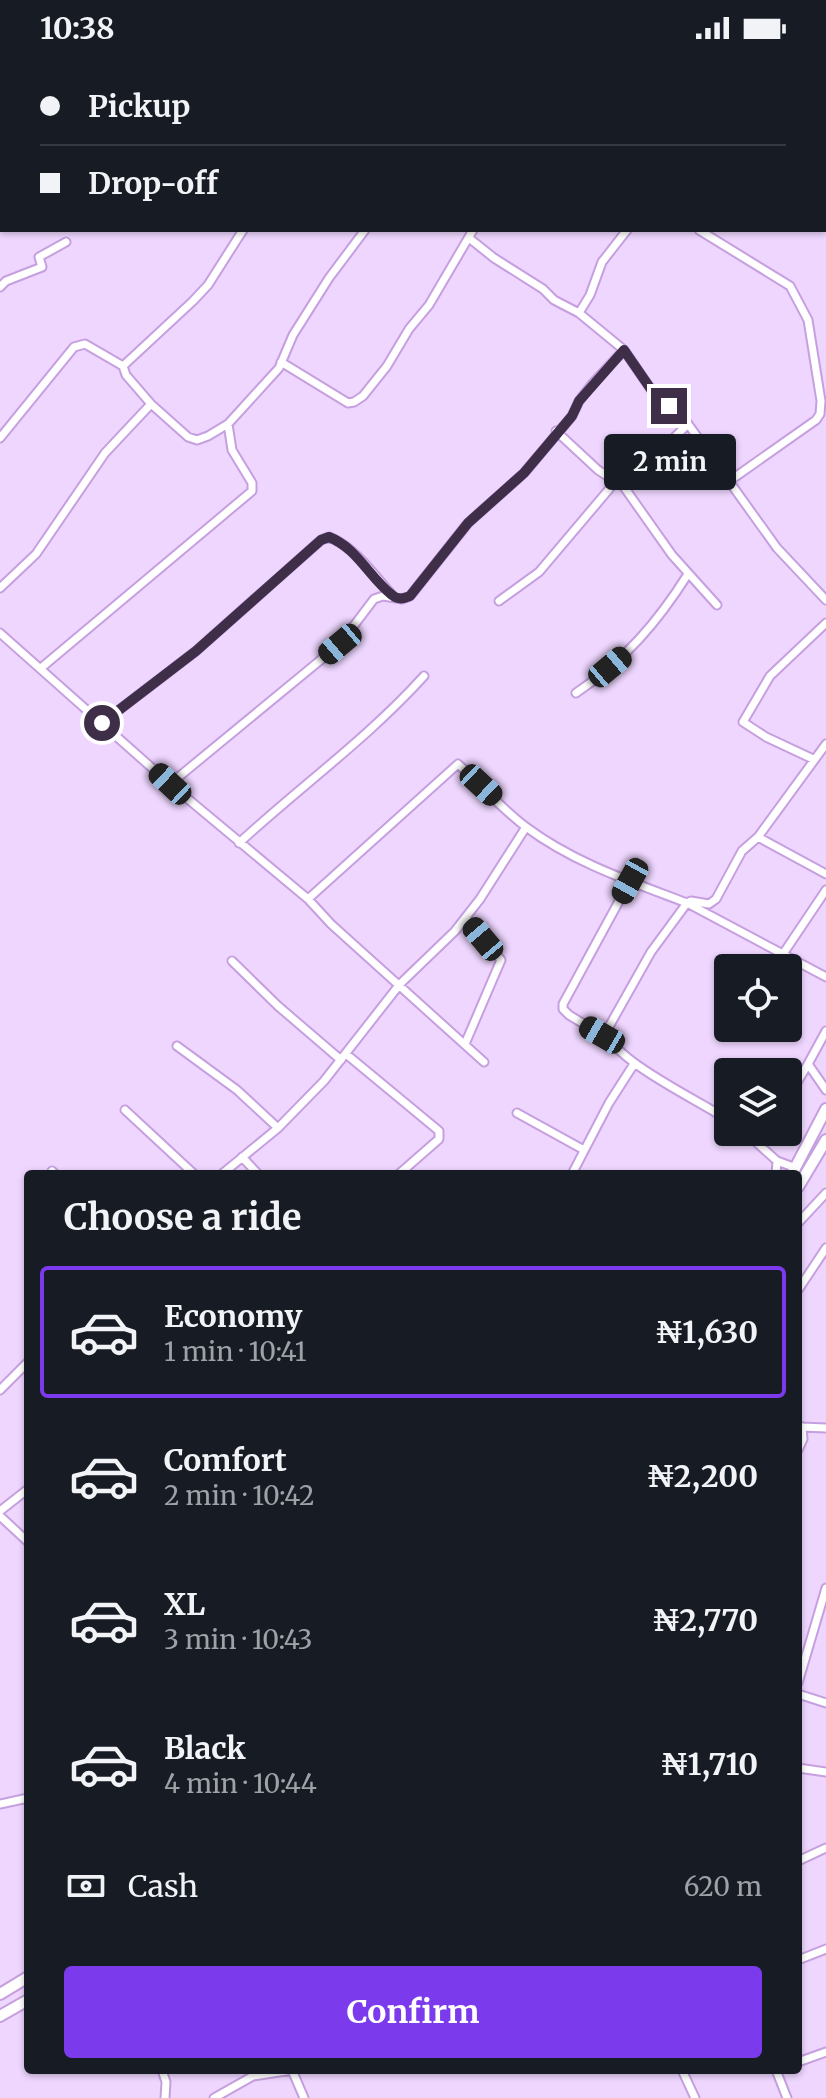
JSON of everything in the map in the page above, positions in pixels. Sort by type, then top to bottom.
[{"type":"main road","points":[[795,1170],[826,1109]]},
{"type":"main road","points":[[802,1180],[826,1140]]},
{"type":"main road","points":[[0,1994],[24,1979]]},
{"type":"main road","points":[[0,2016],[24,2002]]},
{"type":"street","points":[[123,366],[208,285],[242,232]]},
{"type":"street","points":[[0,438],[74,347],[90,345],[123,366],[126,375],[151,404],[179,430],[194,439],[208,436],[228,424],[267,383],[329,278],[364,232]]},
{"type":"street","points":[[579,313],[590,295],[602,262],[625,232]]},
{"type":"street","points":[[702,232],[790,286],[808,320],[821,401],[816,420],[728,482]]},
{"type":"street","points":[[281,362],[343,401],[351,404],[358,400],[387,366],[409,329],[429,305],[457,252],[471,234],[494,258],[543,289],[554,300],[579,313],[624,350],[657,398],[683,417],[777,548],[826,600]]},
{"type":"street","points":[[2,281],[42,267],[39,257],[66,242]]},
{"type":"street","points":[[170,784],[340,644],[374,599],[410,596],[468,523],[524,473],[556,431],[572,416],[593,383],[624,350]]},
{"type":"street","points":[[0,588],[36,554],[105,453],[151,404]]},
{"type":"street","points":[[41,668],[252,491],[252,483],[232,450],[228,424]]},
{"type":"street","points":[[624,487],[687,425]]},
{"type":"street","points":[[556,431],[598,470],[624,487],[688,574],[717,605]]},
{"type":"street","points":[[499,601],[539,572],[616,481]]},
{"type":"street","points":[[102,723],[196,651],[321,540],[329,537],[358,557],[394,597]]},
{"type":"street","points":[[576,693],[628,652],[657,622],[688,574]]},
{"type":"street","points":[[813,759],[766,737],[743,722],[770,676],[826,623]]},
{"type":"street","points":[[0,633],[170,784],[308,899],[331,924],[484,1062]]},
{"type":"street","points":[[239,843],[293,793],[382,721],[424,676]]},
{"type":"street","points":[[630,881],[563,1004],[569,1015],[602,1035],[651,952],[687,903],[713,903],[742,851],[758,837],[826,744]]},
{"type":"street","points":[[308,899],[456,765],[526,827],[568,853],[687,903],[783,954],[826,890]]},
{"type":"street","points":[[227,1170],[278,1128],[344,1057],[400,984],[466,918],[526,827]]},
{"type":"street","points":[[758,837],[826,874]]},
{"type":"street","points":[[465,1044],[501,960],[466,918]]},
{"type":"street","points":[[232,961],[278,1006],[439,1131],[439,1139],[404,1170]]},
{"type":"street","points":[[802,964],[826,977]]},
{"type":"street","points":[[802,1074],[826,1031]]},
{"type":"street","points":[[606,1032],[613,1046],[634,1064],[714,1112]]},
{"type":"street","points":[[177,1046],[237,1090],[278,1128]]},
{"type":"street","points":[[574,1170],[609,1103],[634,1064]]},
{"type":"street","points":[[808,1064],[826,1090]]},
{"type":"street","points":[[125,1110],[190,1170]]},
{"type":"street","points":[[517,1113],[584,1150]]},
{"type":"street","points":[[762,1146],[777,1161],[792,1170]]},
{"type":"street","points":[[242,1157],[254,1170]]},
{"type":"street","points":[[776,1170],[777,1161]]},
{"type":"street","points":[[802,1219],[826,1193]]},
{"type":"street","points":[[802,1284],[826,1248]]},
{"type":"street","points":[[2,1385],[24,1366]]},
{"type":"street","points":[[802,1426],[826,1428]]},
{"type":"street","points":[[24,1492],[0,1513],[24,1538]]},
{"type":"street","points":[[802,1669],[826,1588]]},
{"type":"street","points":[[802,1695],[826,1703]]},
{"type":"street","points":[[802,1769],[826,1772]]},
{"type":"street","points":[[0,1804],[24,1799]]},
{"type":"street","points":[[802,1859],[826,1848]]},
{"type":"street","points":[[802,1958],[826,1949]]},
{"type":"street","points":[[802,2061],[826,2052]]},
{"type":"street","points":[[163,2074],[165,2098]]},
{"type":"street","points":[[214,2098],[253,2076],[266,2074]]},
{"type":"street","points":[[294,2074],[304,2098]]},
{"type":"street","points":[[684,2074],[695,2098]]},
{"type":"street","points":[[778,2074],[787,2098]]},
{"type":"route","points":[[102,723],[196,651],[321,540],[329,537],[358,557],[394,597],[402,599],[410,596],[468,523],[524,473],[556,431],[572,416],[593,383],[624,350],[632,366],[657,398],[669,406]]}]
